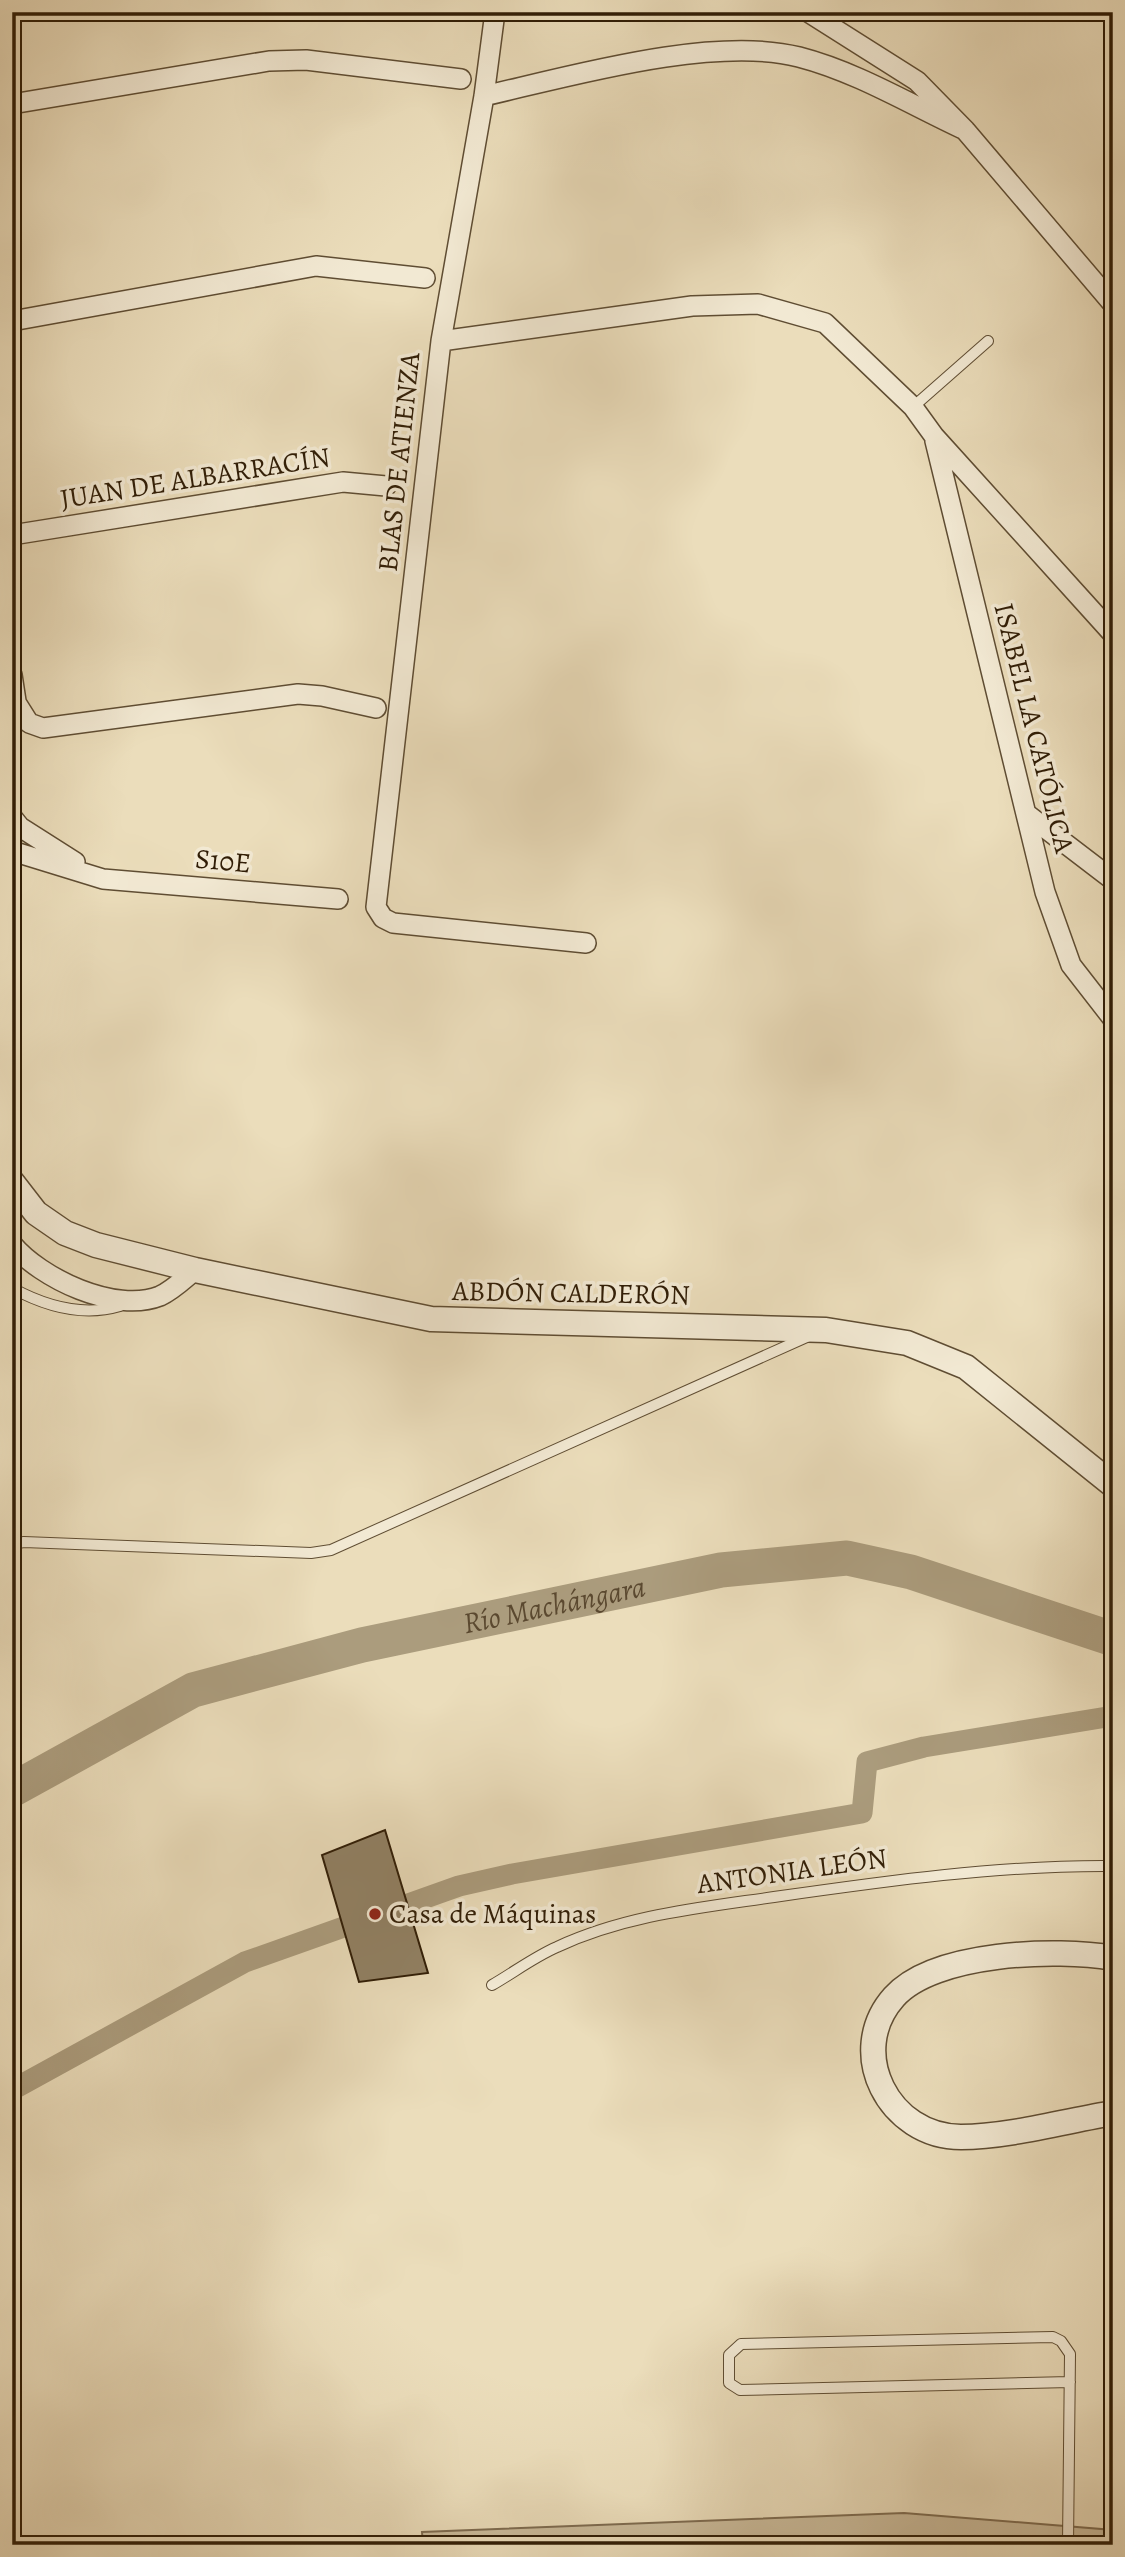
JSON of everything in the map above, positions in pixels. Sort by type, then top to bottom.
[{"type":"street","name":"BLAS DE ATIENZA","points":[[495,12],[484,96],[441,341],[376,907],[383,918],[393,923],[586,943]]},
{"type":"street","points":[[808,12],[917,81],[965,130],[1113,304]]},
{"type":"street","points":[[484,96],[614,66],[694,54],[763,50],[829,66],[965,130]]},
{"type":"street","points":[[12,104],[269,61],[306,60],[461,79]]},
{"type":"street","points":[[12,321],[316,266],[425,278]]},
{"type":"street","points":[[441,341],[692,306],[758,304],[825,323],[914,407],[934,436],[1113,634]]},
{"type":"street","name":"ISABEL LA CATÓLICA","points":[[934,436],[1045,892],[1070,965],[1113,1019]]},
{"type":"street","name":"JUAN DE ALBARRACÍN","points":[[12,535],[343,482],[386,486]]},
{"type":"street","points":[[12,675],[14,699],[29,723],[43,728],[298,694],[322,696],[376,708]]},
{"type":"street","points":[[1028,815],[1113,880]]},
{"type":"street","points":[[12,817],[20,827],[103,879]]},
{"type":"street","points":[[12,851],[103,879]]},
{"type":"street","name":"S10E","points":[[103,879],[338,899]]},
{"type":"street","name":"ABDÓN CALDERÓN","points":[[12,1182],[36,1213],[65,1233],[96,1245],[195,1270],[432,1319],[826,1329],[907,1343],[966,1367],[1113,1485]]},
{"type":"street","points":[[12,1244],[24,1257],[82,1291],[109,1299],[158,1296],[195,1270]]},
{"type":"street","points":[[1113,1958],[1041,1952],[988,1958],[928,1975],[896,1995],[880,2017],[873,2041],[875,2063],[895,2111],[922,2129],[960,2137],[1113,2113]]},
{"type":"lane","points":[[914,407],[988,341]]},
{"type":"lane","points":[[12,1288],[36,1302],[76,1311],[115,1307],[141,1299]]},
{"type":"lane","points":[[12,1544],[24,1542],[312,1553],[331,1550],[826,1329]]},
{"type":"lane","name":"ANTONIA LEÓN","points":[[492,1985],[556,1947],[620,1924],[678,1909],[853,1884],[1051,1866],[1113,1866]]},
{"type":"lane","points":[[1068,2545],[1070,2382],[1070,2354],[1061,2341],[1053,2337],[741,2344],[729,2355],[729,2383],[740,2390],[1070,2382]]},
{"type":"shaded area","points":[[904,2513],[1113,2530],[1113,2538],[1105,2545],[423,2545],[422,2532]]},
{"type":"building","name":"Casa de Máquinas","points":[[385,1830],[428,1973],[359,1982],[322,1855]]},
{"type":"waterway","name":"Río Machángara","points":[[12,1790],[193,1690],[362,1645],[721,1570],[847,1558],[911,1572],[1113,1639]]},
{"type":"waterway","points":[[12,2090],[245,1962],[459,1886],[512,1874],[862,1813],[867,1762],[924,1747],[1113,1716]]},
{"type":"place","name":"Casa de Máquinas","points":[[375,1914]]}]
